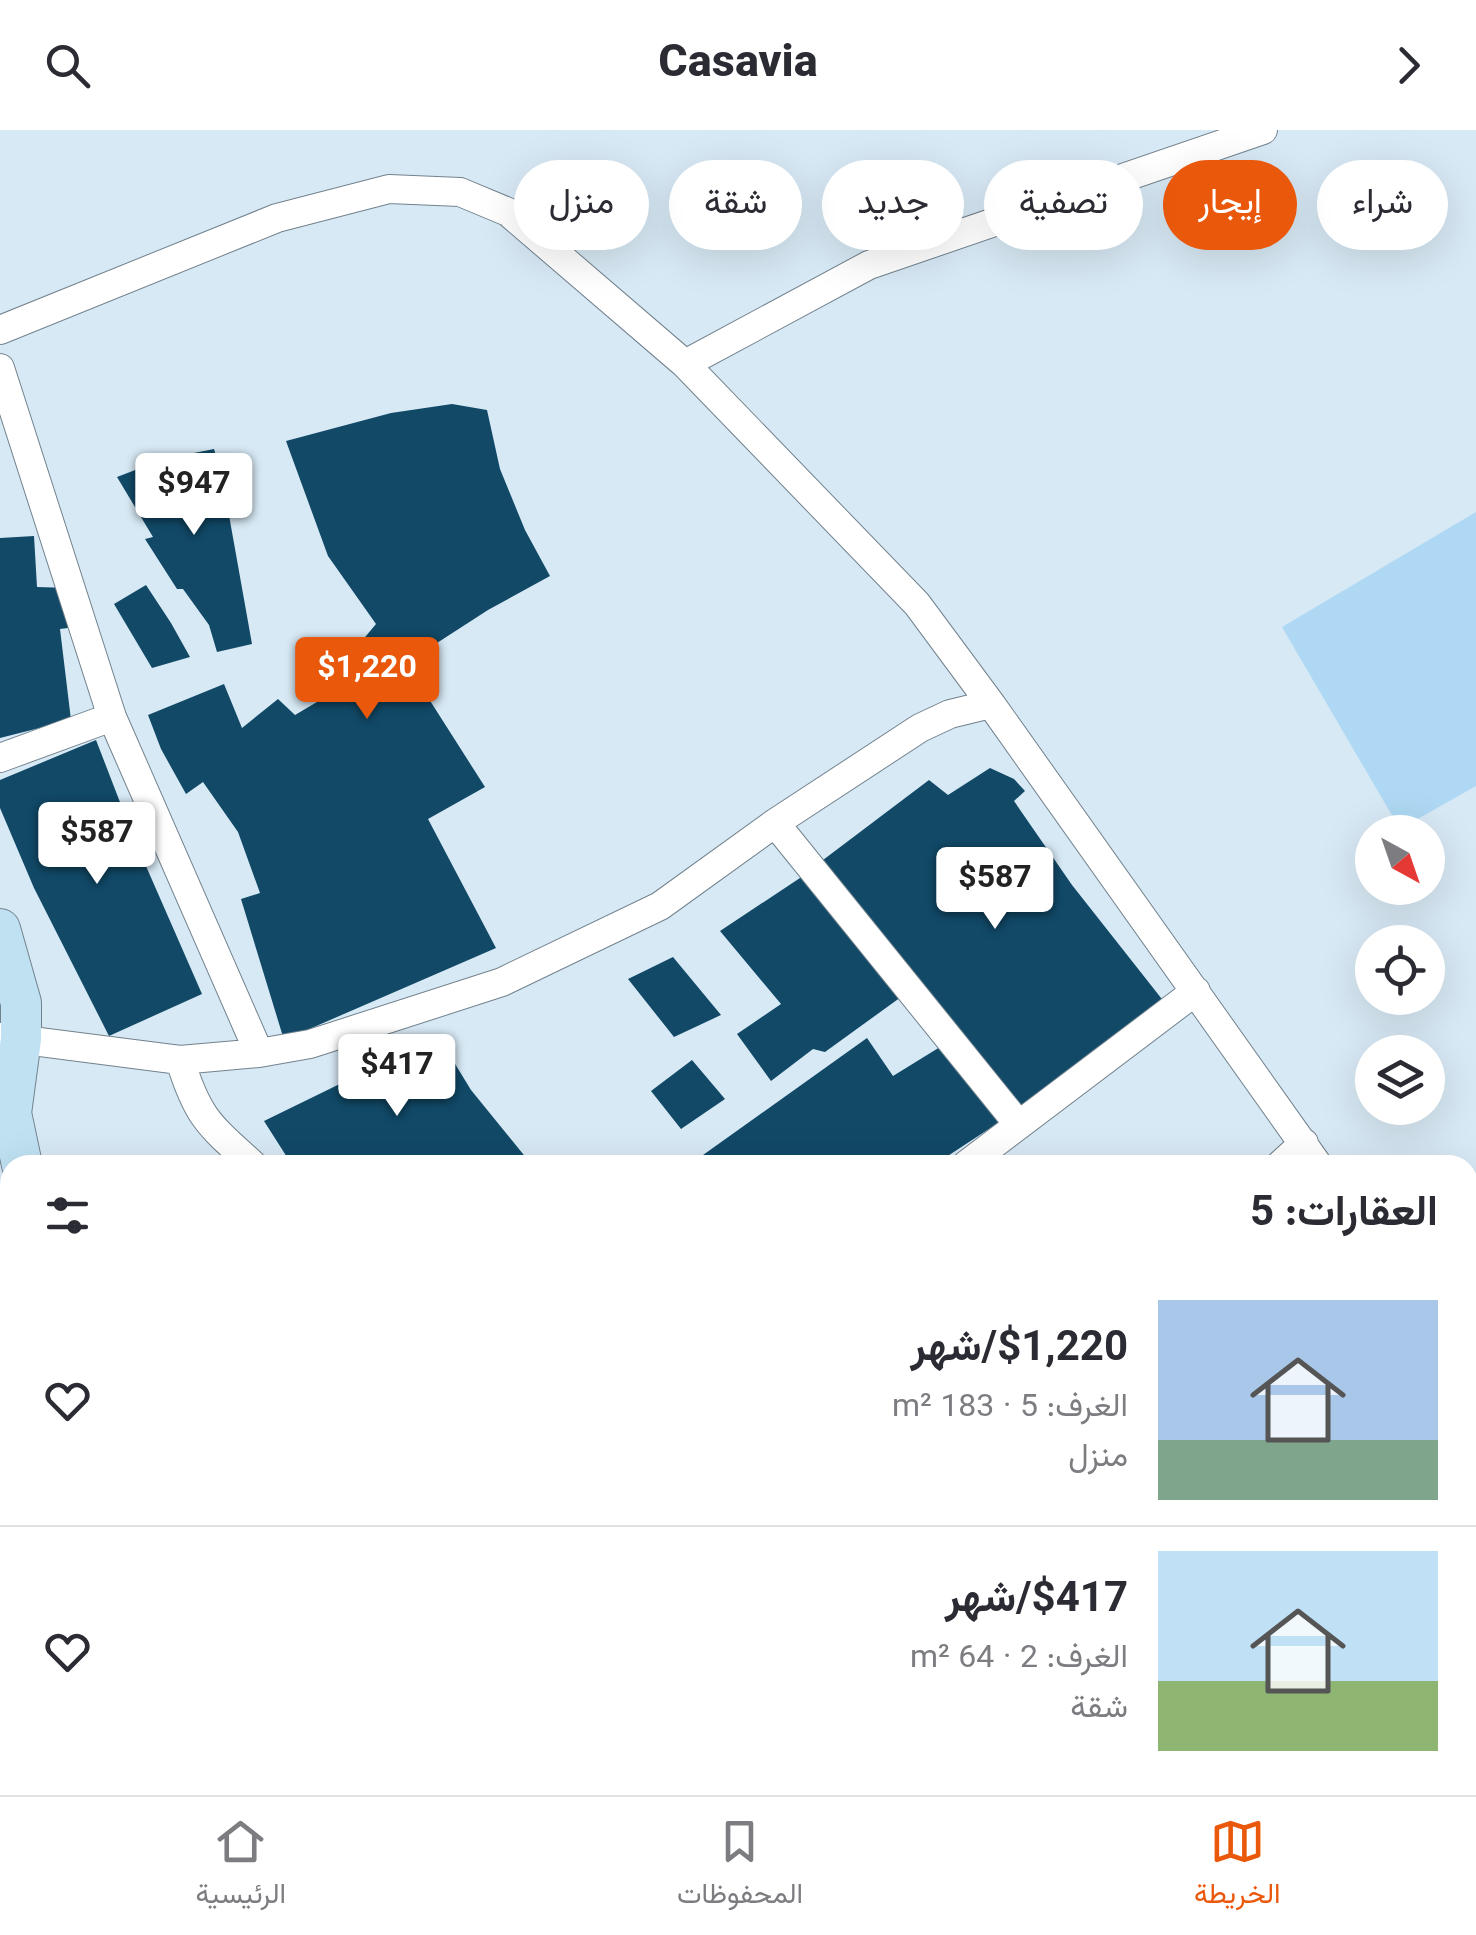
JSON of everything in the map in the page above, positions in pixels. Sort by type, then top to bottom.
[{"type":"street","points":[[685,364],[869,265],[1263,130]]},
{"type":"street","points":[[0,330],[277,218],[388,189],[460,192],[508,212],[685,364],[917,604],[1311,1154]]},
{"type":"street","points":[[0,368],[112,716],[259,1053]]},
{"type":"street","points":[[11,1038],[180,1060],[259,1053],[310,1044],[502,982],[660,906],[774,823],[920,728],[950,714],[991,704]]},
{"type":"street","points":[[0,758],[112,716]]},
{"type":"street","points":[[774,823],[1019,1124]]},
{"type":"street","points":[[0,929],[20,1003],[11,1038],[6,1115],[19,1155]]},
{"type":"street","points":[[979,1155],[1196,991]]},
{"type":"street","points":[[180,1060],[193,1100],[212,1129],[242,1155]]},
{"type":"shaded area","points":[[1476,512],[1476,786],[1425,815],[1392,815],[1282,627]]},
{"type":"building","points":[[452,404],[487,410],[500,469],[525,530],[550,576],[406,663],[485,787],[428,819],[496,948],[284,1040],[241,899],[260,893],[238,832],[203,782],[186,794],[161,749],[148,715],[224,684],[242,728],[278,699],[295,715],[317,702],[341,675],[335,662],[361,642],[376,624],[328,556],[286,441],[391,413]]},
{"type":"building","points":[[214,449],[252,644],[217,652],[209,625],[183,589],[177,589],[145,539],[153,537],[117,477],[164,459]]},
{"type":"building","points":[[34,536],[37,587],[69,588],[68,628],[60,629],[71,720],[0,738],[0,538]]},
{"type":"building","points":[[146,585],[190,657],[152,668],[114,604]]},
{"type":"building","points":[[96,740],[202,994],[109,1036],[34,888],[0,808],[0,780]]},
{"type":"building","points":[[990,768],[1014,779],[1025,791],[1014,801],[1072,885],[1165,1003],[1024,1111],[823,860],[929,780],[948,795]]},
{"type":"building","points":[[806,874],[901,997],[825,1052],[813,1049],[771,1081],[737,1034],[781,1004],[720,931]]},
{"type":"building","points":[[673,957],[721,1015],[674,1037],[628,979]]},
{"type":"building","points":[[438,1036],[471,1090],[524,1155],[286,1155],[264,1121]]},
{"type":"building","points":[[867,1038],[893,1076],[940,1047],[1001,1121],[949,1155],[703,1155]]},
{"type":"building","points":[[692,1060],[725,1099],[681,1129],[651,1091]]}]
